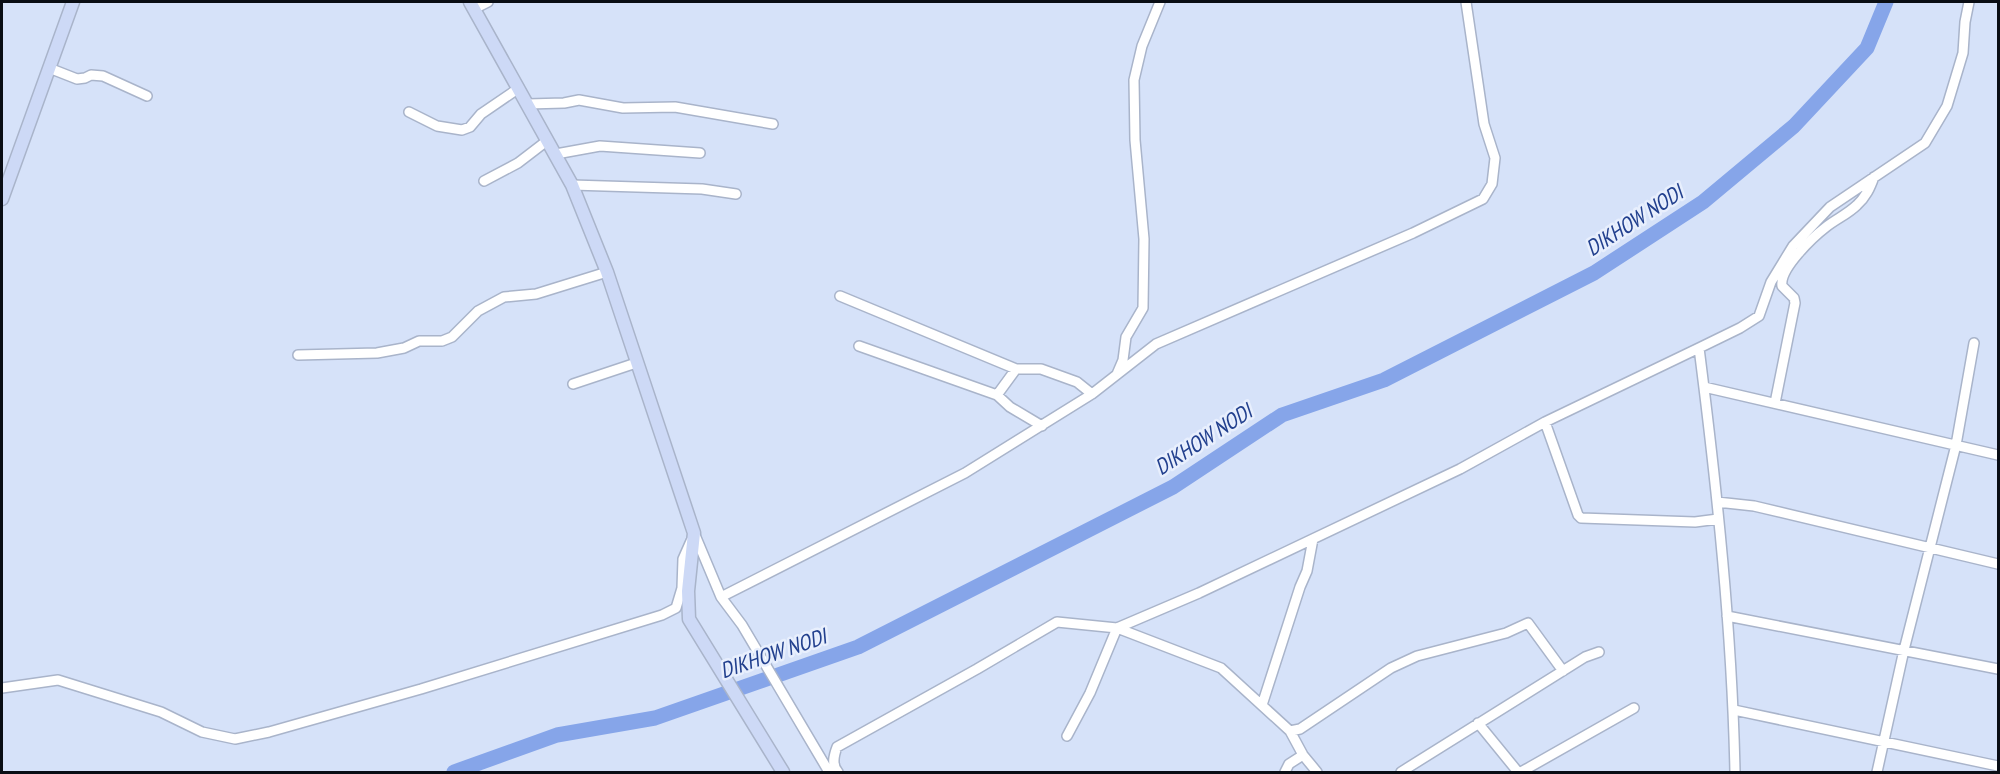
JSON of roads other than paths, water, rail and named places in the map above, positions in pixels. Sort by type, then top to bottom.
[{"type":"main road","points":[[2,199],[73,2]]},
{"type":"main road","points":[[472,5],[572,185],[607,272],[694,533],[688,591],[689,619],[783,772]]},
{"type":"street","points":[[472,5],[488,2]]},
{"type":"street","points":[[1116,376],[1126,338],[1143,308],[1144,238],[1135,140],[1134,80],[1142,45],[1160,2]]},
{"type":"street","points":[[721,597],[965,473],[1092,394],[1156,344],[1413,233],[1484,199],[1492,184],[1495,158],[1484,124],[1466,2]]},
{"type":"street","points":[[1067,736],[1090,693],[1117,628],[1199,593],[1460,469],[1545,422],[1740,328],[1759,316],[1771,282],[1793,246],[1830,207],[1925,143],[1947,105],[1964,53],[1965,22],[1969,2]]},
{"type":"street","points":[[49,68],[77,79],[91,75],[103,76],[147,96]]},
{"type":"street","points":[[409,112],[437,126],[462,130],[470,127],[481,114],[519,88]]},
{"type":"street","points":[[528,104],[564,103],[579,100],[623,108],[675,107],[773,124]]},
{"type":"street","points":[[484,181],[518,163],[548,140]]},
{"type":"street","points":[[556,154],[600,146],[700,153]]},
{"type":"street","points":[[1775,403],[1795,303],[1794,298],[1782,286],[1782,278],[1791,262],[1825,227],[1859,204],[1869,190],[1874,177]]},
{"type":"street","points":[[572,185],[702,189],[736,194]]},
{"type":"street","points":[[298,355],[377,353],[404,348],[419,341],[442,341],[452,337],[478,311],[504,297],[536,294],[607,272]]},
{"type":"street","points":[[840,296],[1016,369],[1041,369],[1077,382],[1092,394]]},
{"type":"street","points":[[1877,772],[1904,650],[1956,445],[1974,342]]},
{"type":"street","points":[[859,346],[997,394],[1010,407],[1041,426]]},
{"type":"street","points":[[1699,348],[1717,502],[1727,616],[1734,710],[1735,772]]},
{"type":"street","points":[[573,384],[636,363]]},
{"type":"street","points":[[997,394],[1016,369]]},
{"type":"street","points":[[1704,387],[1998,455]]},
{"type":"street","points":[[1545,422],[1581,518],[1695,522],[1718,519]]},
{"type":"street","points":[[1717,502],[1754,506],[1998,564]]},
{"type":"street","points":[[694,533],[721,597],[742,625],[823,763],[832,772]]},
{"type":"street","points":[[2,688],[58,680],[162,712],[202,732],[235,739],[268,732],[432,686],[662,615],[676,608],[682,588],[683,559],[694,533]]},
{"type":"street","points":[[1262,705],[1307,571],[1313,539]]},
{"type":"street","points":[[1727,616],[1998,669]]},
{"type":"street","points":[[832,772],[833,757],[837,747],[1057,622],[1117,628],[1221,668],[1290,731],[1303,755],[1317,772]]},
{"type":"street","points":[[1290,731],[1300,729],[1391,668],[1417,656],[1506,633],[1528,623],[1563,671]]},
{"type":"street","points":[[1401,772],[1585,657],[1599,652]]},
{"type":"street","points":[[1478,723],[1520,772],[1634,708]]},
{"type":"street","points":[[1734,710],[1998,766]]},
{"type":"street","points":[[1285,772],[1289,764],[1303,755]]},
{"type":"waterway","name":"DIKHOW NODI","points":[[454,772],[557,735],[655,718],[858,647],[1173,487],[1282,415],[1384,380],[1594,273],[1703,202],[1794,126],[1867,48],[1886,2]]}]
